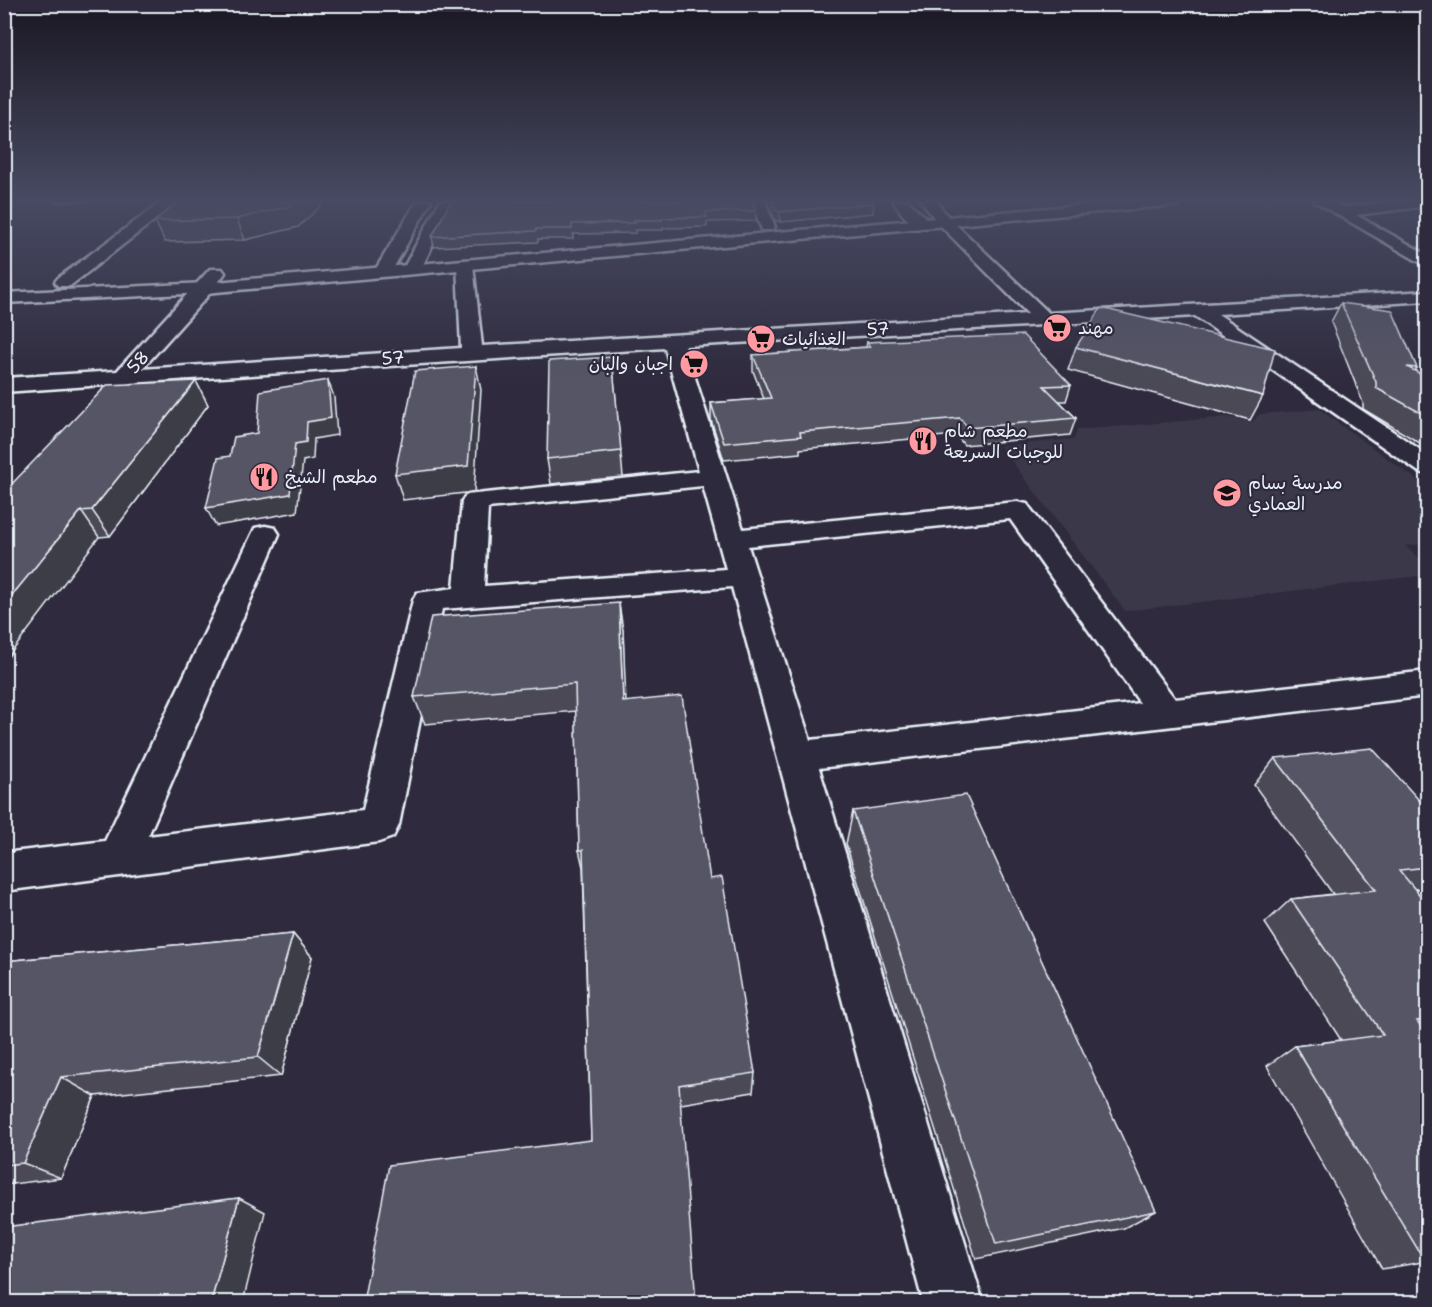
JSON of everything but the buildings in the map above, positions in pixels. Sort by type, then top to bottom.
[{"type":"street","points":[[64,282],[91,262]]},
{"type":"street","points":[[386,266],[388,262]]},
{"type":"street","points":[[4,298],[434,262]]},
{"type":"street","points":[[415,264],[465,265],[491,262]]},
{"type":"street","points":[[987,262],[1044,319]]},
{"type":"street","points":[[465,265],[472,353]]},
{"type":"street","points":[[4,285],[64,282],[210,281]]},
{"type":"street","name":"58","points":[[101,401],[210,281]]},
{"type":"street","name":"57","points":[[4,385],[472,353],[1428,296]]},
{"type":"street","points":[[1199,310],[1428,467]]},
{"type":"street","points":[[673,341],[797,756],[953,1302]]},
{"type":"street","points":[[468,597],[475,501],[713,477]]},
{"type":"street","points":[[732,539],[1017,510],[1167,714]]},
{"type":"street","points":[[118,858],[265,534]]},
{"type":"street","points":[[4,872],[379,825],[428,600],[744,577]]},
{"type":"street","points":[[797,756],[1428,683]]},
{"type":"shaded area","points":[[1319,409],[1427,487],[1427,544],[1405,546],[1427,564],[1427,575],[1125,611],[1000,446],[1074,439],[1077,430],[1227,417],[1252,422],[1260,414]]},
{"type":"place","name":"مهند","points":[[1057,328]]},
{"type":"place","name":"الغذائيات","points":[[761,339]]},
{"type":"place","name":"اجبان والبان","points":[[694,364]]},
{"type":"place","name":"مطعم شام للوجبات السريعة","points":[[923,441]]},
{"type":"place","name":"مطعم الشيخ","points":[[264,477]]},
{"type":"place","name":"مدرسة بسام العمادي","points":[[1227,493]]}]
